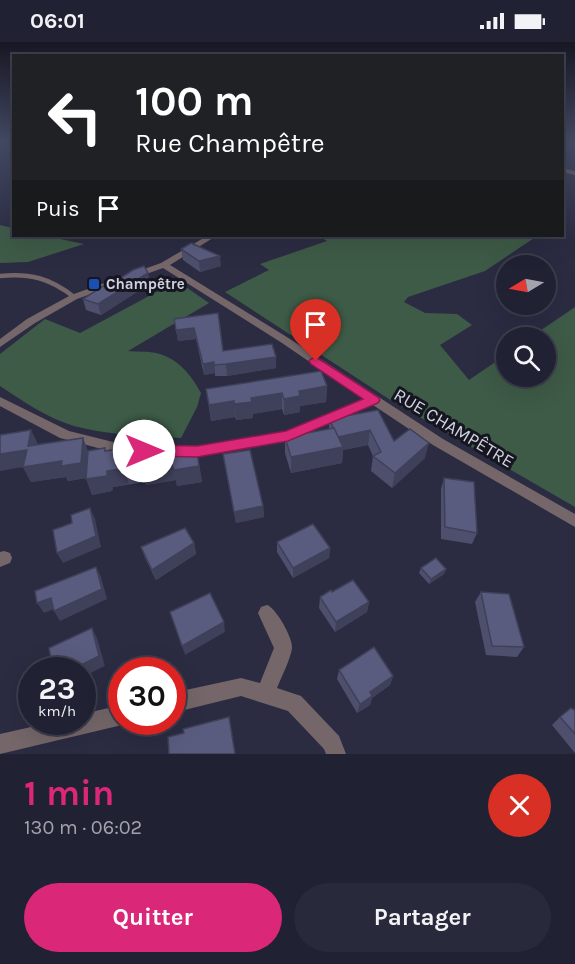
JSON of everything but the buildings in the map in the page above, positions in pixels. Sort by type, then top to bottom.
[{"type":"street","points":[[0,344],[31,321],[74,297],[164,265],[210,237]]},
{"type":"street","name":"RUE CHAMPÊTRE","points":[[164,265],[286,341],[438,442],[575,521]]},
{"type":"street","points":[[0,401],[65,435],[117,448],[144,451],[197,451],[288,436],[374,400]]},
{"type":"street","points":[[265,694],[283,648],[280,637],[267,613]]},
{"type":"street","points":[[186,700],[241,687],[294,703],[332,743],[336,754]]},
{"type":"street","points":[[0,744],[108,718]]},
{"type":"lane","points":[[0,276],[32,274],[57,284],[74,297]]},
{"type":"green space","points":[[0,225],[12,228],[12,237],[51,237],[84,244],[28,262],[0,263]]},
{"type":"green space","points":[[321,237],[536,237],[509,255],[496,255],[496,264],[485,271],[408,297],[404,302],[425,313],[457,314],[472,325],[440,345],[469,380],[496,362],[496,387],[556,387],[556,327],[546,327],[575,307],[575,507],[392,401],[225,292],[269,270],[260,264],[327,241]]},
{"type":"green space","points":[[177,281],[209,303],[128,351],[164,355],[183,368],[197,386],[201,393],[197,407],[181,438],[114,433],[74,426],[45,414],[0,386],[0,354],[45,319],[80,333]]},
{"type":"place","name":"Champêtre","points":[[94,284]]},
{"type":"route","points":[[144,451],[197,451],[288,436],[374,400],[316,361]]}]
